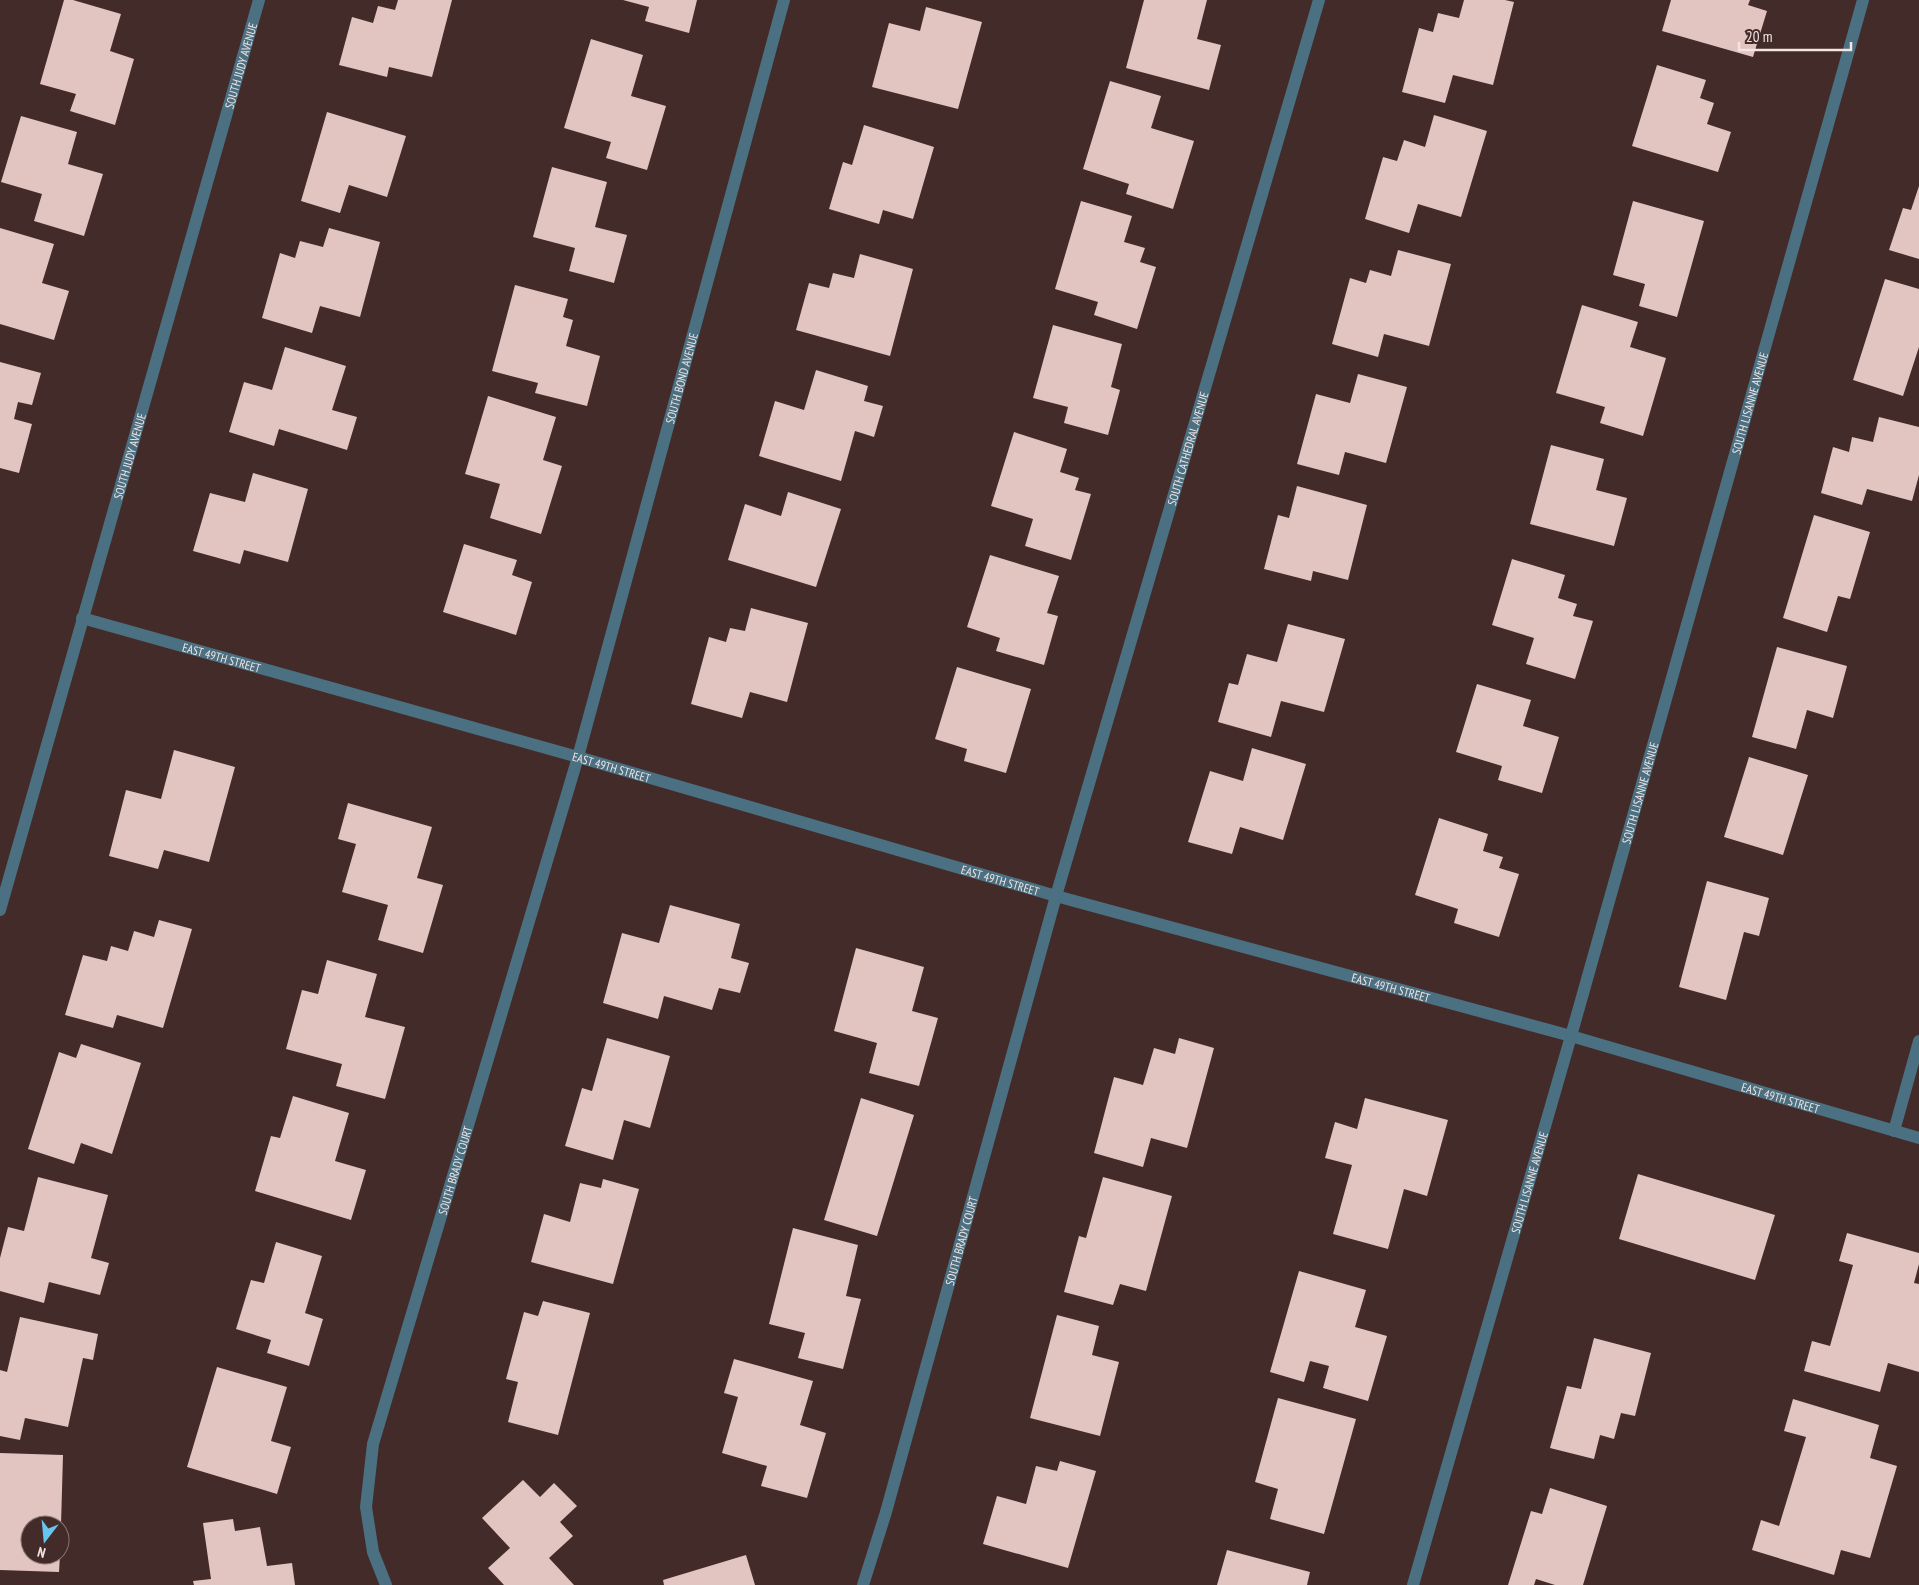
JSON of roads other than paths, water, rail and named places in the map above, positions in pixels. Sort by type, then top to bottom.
[{"type":"street","name":"SOUTH JUDY AVENUE","points":[[0,910],[258,0]]},
{"type":"street","name":"SOUTH BOND AVENUE","points":[[578,757],[784,0]]},
{"type":"street","name":"SOUTH CATHEDRAL AVENUE","points":[[1056,896],[1319,0]]},
{"type":"street","name":"SOUTH LISANNE AVENUE","points":[[1414,1585],[1863,0]]},
{"type":"street","name":"EAST 49TH STREET","points":[[82,618],[578,757],[1056,896],[1571,1036],[1919,1138]]},
{"type":"street","name":"SOUTH BRADY COURT","points":[[386,1585],[373,1552],[366,1507],[373,1444],[578,757]]},
{"type":"street","name":"SOUTH BRADY COURT","points":[[862,1585],[886,1512],[1056,896]]},
{"type":"street","points":[[1894,1131],[1919,1041]]}]
